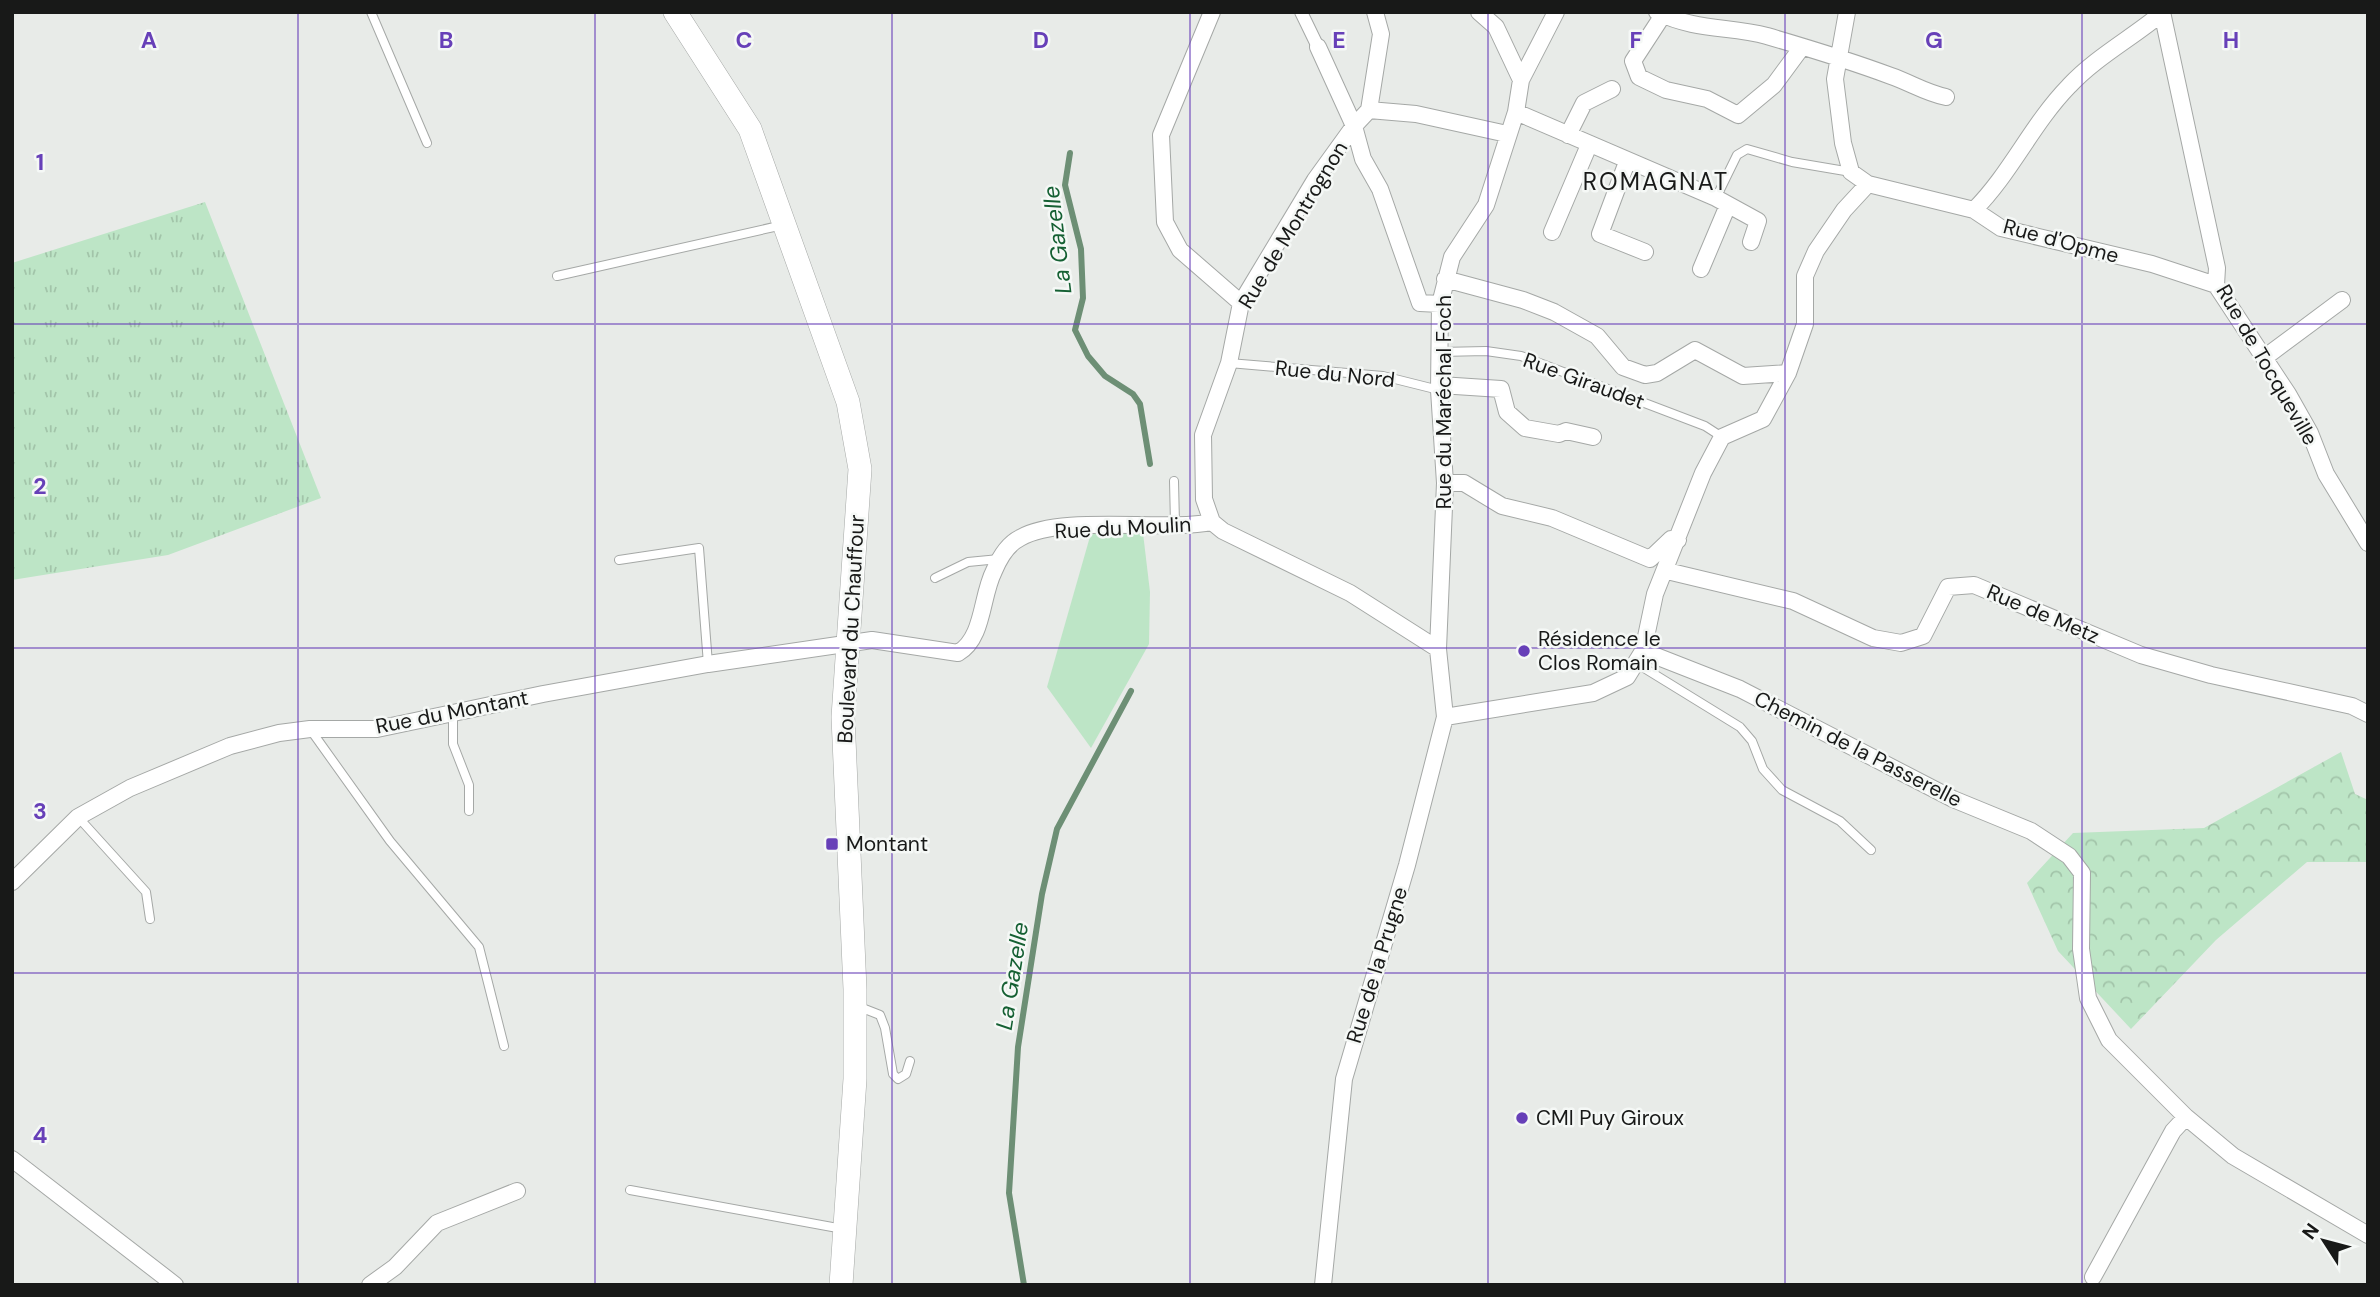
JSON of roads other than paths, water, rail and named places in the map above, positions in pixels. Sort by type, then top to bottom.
[{"type":"main road","name":"Boulevard du Chauffour","points":[[675,12],[750,129],[848,402],[860,469],[843,717],[855,1005],[855,1079],[841,1285]]},
{"type":"street","points":[[1212,12],[1161,135],[1165,222],[1180,250],[1241,303]]},
{"type":"street","points":[[1301,12],[1354,126],[1363,159],[1380,188],[1420,303],[1440,304]]},
{"type":"street","points":[[1375,12],[1381,34],[1369,110],[1416,114],[1507,134]]},
{"type":"street","points":[[1479,12],[1496,27],[1521,80]]},
{"type":"street","name":"Rue du Maréchal Foch","points":[[1438,649],[1445,483],[1439,387],[1440,304],[1452,257],[1486,205],[1516,111],[1521,80],[1556,12]]},
{"type":"street","points":[[1445,717],[1592,693],[1628,677],[1639,657],[1655,594],[1667,571],[1703,473],[1722,437],[1763,419],[1788,373],[1805,324],[1805,276],[1816,251],[1844,210],[1868,184],[1852,172],[1843,143],[1835,79],[1847,12]]},
{"type":"street","points":[[1973,210],[1998,185],[2038,124],[2069,85],[2162,12]]},
{"type":"street","name":"Rue de Tocqueville","points":[[2162,12],[2217,268],[2216,285],[2288,394],[2310,433],[2326,474],[2368,542]]},
{"type":"street","points":[[1802,47],[1774,85],[1738,115],[1707,99],[1666,90],[1639,77],[1633,61],[1660,14],[1719,30],[1764,35],[1802,47],[1838,59],[1893,76],[1927,93],[1946,97]]},
{"type":"street","points":[[1567,135],[1584,103],[1612,89]]},
{"type":"street","name":"Rue de Montrognon","points":[[1212,522],[1206,511],[1203,489],[1203,435],[1229,363],[1241,303],[1315,180],[1354,126],[1369,110]]},
{"type":"street","points":[[1516,111],[1627,162],[1722,201],[1758,221],[1751,242]]},
{"type":"street","points":[[1552,232],[1589,145]]},
{"type":"street","points":[[1627,162],[1600,234],[1644,252]]},
{"type":"street","name":"Rue d'Opme","points":[[1868,184],[1973,210],[2001,228],[2152,264],[2216,285]]},
{"type":"street","points":[[1700,270],[1722,201]]},
{"type":"street","points":[[1445,279],[1523,300],[1554,312],[1597,336],[1623,367],[1645,375],[1657,373],[1695,350],[1743,376],[1788,373]]},
{"type":"street","points":[[2264,358],[2342,300]]},
{"type":"street","points":[[1439,387],[1501,389],[1507,412],[1525,428],[1559,434],[1566,430],[1593,437]]},
{"type":"street","points":[[1445,483],[1464,482],[1502,506],[1552,518],[1650,558],[1671,539],[1678,540]]},
{"type":"street","name":"Rue du Moulin","points":[[848,645],[872,640],[958,653],[973,639],[992,573],[1000,559],[1020,537],[1068,527],[1212,522],[1245,543],[1372,605],[1438,649]]},
{"type":"street","name":"Rue de Metz","points":[[1667,571],[1793,601],[1873,638],[1901,643],[1923,636],[1948,587],[1974,585],[2141,655],[2211,675],[2352,706],[2368,714]]},
{"type":"street","name":"Rue du Montant","points":[[12,882],[78,817],[130,788],[230,746],[279,733],[310,729],[377,729],[708,664],[848,645]]},
{"type":"street","name":"Rue de la Prugne","points":[[1323,1285],[1344,1079],[1407,865],[1445,717],[1438,649]]},
{"type":"street","name":"Chemin de la Passerelle","points":[[1639,657],[1740,689],[1953,799],[2031,831],[2069,856],[2082,873],[2081,949],[2088,999],[2109,1040],[2186,1117]]},
{"type":"street","points":[[2092,1277],[2173,1131],[2186,1117],[2233,1156],[2368,1235]]},
{"type":"street","points":[[12,1159],[175,1285]]},
{"type":"street","points":[[370,1285],[395,1267],[437,1223],[517,1191]]},
{"type":"lane","points":[[372,12],[426,143]]},
{"type":"lane","points":[[1722,201],[1737,155],[1747,149],[1792,162],[1852,172]]},
{"type":"lane","points":[[557,276],[785,224]]},
{"type":"lane","name":"Rue Giraudet","points":[[1440,352],[1486,351],[1521,356],[1705,426],[1722,437]]},
{"type":"lane","name":"Rue du Nord","points":[[1229,363],[1383,376],[1439,387]]},
{"type":"lane","points":[[1174,481],[1175,524]]},
{"type":"lane","points":[[618,560],[699,548],[708,664]]},
{"type":"lane","points":[[935,578],[968,562],[1000,559]]},
{"type":"lane","points":[[1639,657],[1740,727],[1752,741],[1763,769],[1782,790],[1840,821],[1871,850]]},
{"type":"lane","points":[[453,713],[453,744],[469,785],[469,811]]},
{"type":"lane","points":[[310,729],[390,841],[478,947],[504,1046]]},
{"type":"lane","points":[[78,817],[145,892],[150,919]]},
{"type":"lane","points":[[855,1005],[880,1015],[893,1074],[898,1079],[906,1074],[911,1061]]},
{"type":"lane","points":[[629,1190],[844,1229]]},
{"type":"waterway","name":"La Gazelle","points":[[1070,153],[1065,185],[1081,249],[1083,298],[1075,330],[1088,356],[1105,376],[1133,394],[1140,404],[1150,464]]},
{"type":"waterway","name":"La Gazelle","points":[[1024,1285],[1009,1193],[1018,1047],[1042,894],[1057,829],[1131,691]]},
{"type":"place","name":"Résidence le Clos Romain","points":[[1524,651]]},
{"type":"place","name":"Montant","points":[[832,844]]},
{"type":"place","name":"CMI Puy Giroux","points":[[1522,1118]]},
{"type":"district","name":"ROMAGNAT","points":[[1656,181]]}]
